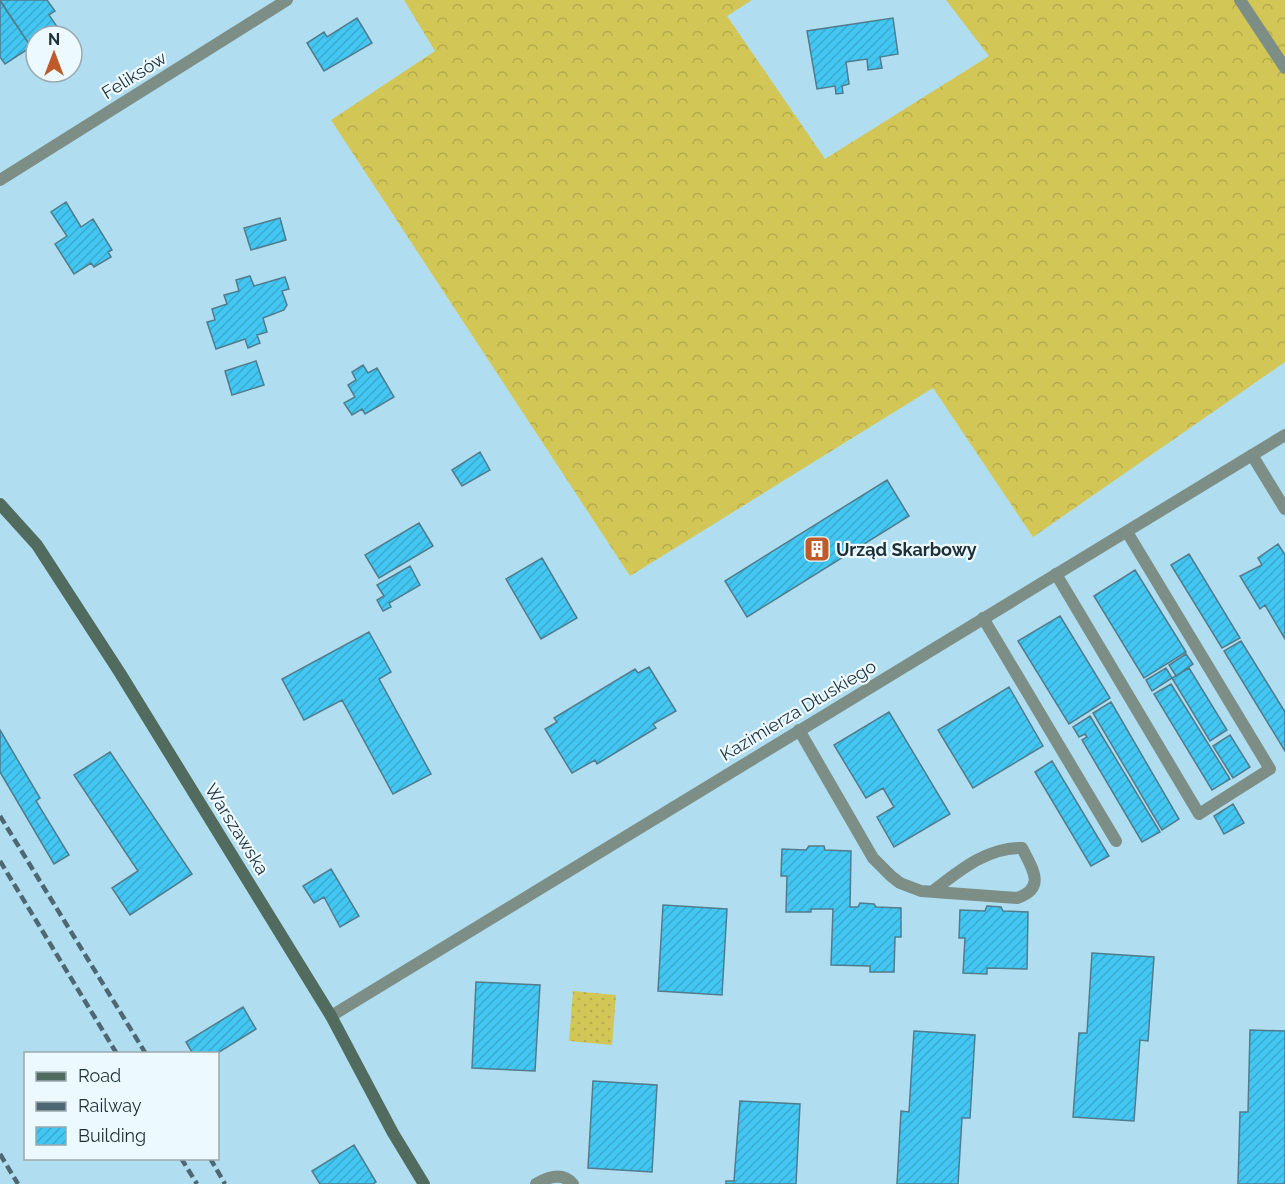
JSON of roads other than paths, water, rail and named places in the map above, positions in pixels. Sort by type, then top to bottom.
[{"type":"main road","name":"Warszawska","points":[[0,504],[37,545],[114,663],[330,1017],[393,1133],[424,1184]]},
{"type":"street","name":"Feliksów","points":[[0,180],[287,0]]},
{"type":"street","points":[[1240,0],[1285,68]]},
{"type":"street","name":"Kazimierza Dłuskiego","points":[[330,1017],[1285,435]]},
{"type":"street","points":[[1252,455],[1285,509]]},
{"type":"street","points":[[1056,574],[1199,814],[1270,769],[1127,532]]},
{"type":"street","points":[[983,618],[1116,841]]},
{"type":"street","points":[[799,730],[873,858],[900,883],[913,889],[933,891],[1017,898],[1032,890],[1036,881],[1022,848],[1009,847],[992,852],[963,869],[933,891]]},
{"type":"street","points":[[536,1184],[546,1178],[556,1176],[571,1181],[573,1184]]},
{"type":"railway","points":[[0,816],[145,1052]]},
{"type":"railway","points":[[0,861],[116,1052]]},
{"type":"railway","points":[[0,1154],[18,1184]]},
{"type":"railway","points":[[182,1160],[197,1184]]},
{"type":"railway","points":[[211,1160],[225,1184]]},
{"type":"place","name":"Urząd Skarbowy","points":[[817,549]]}]
